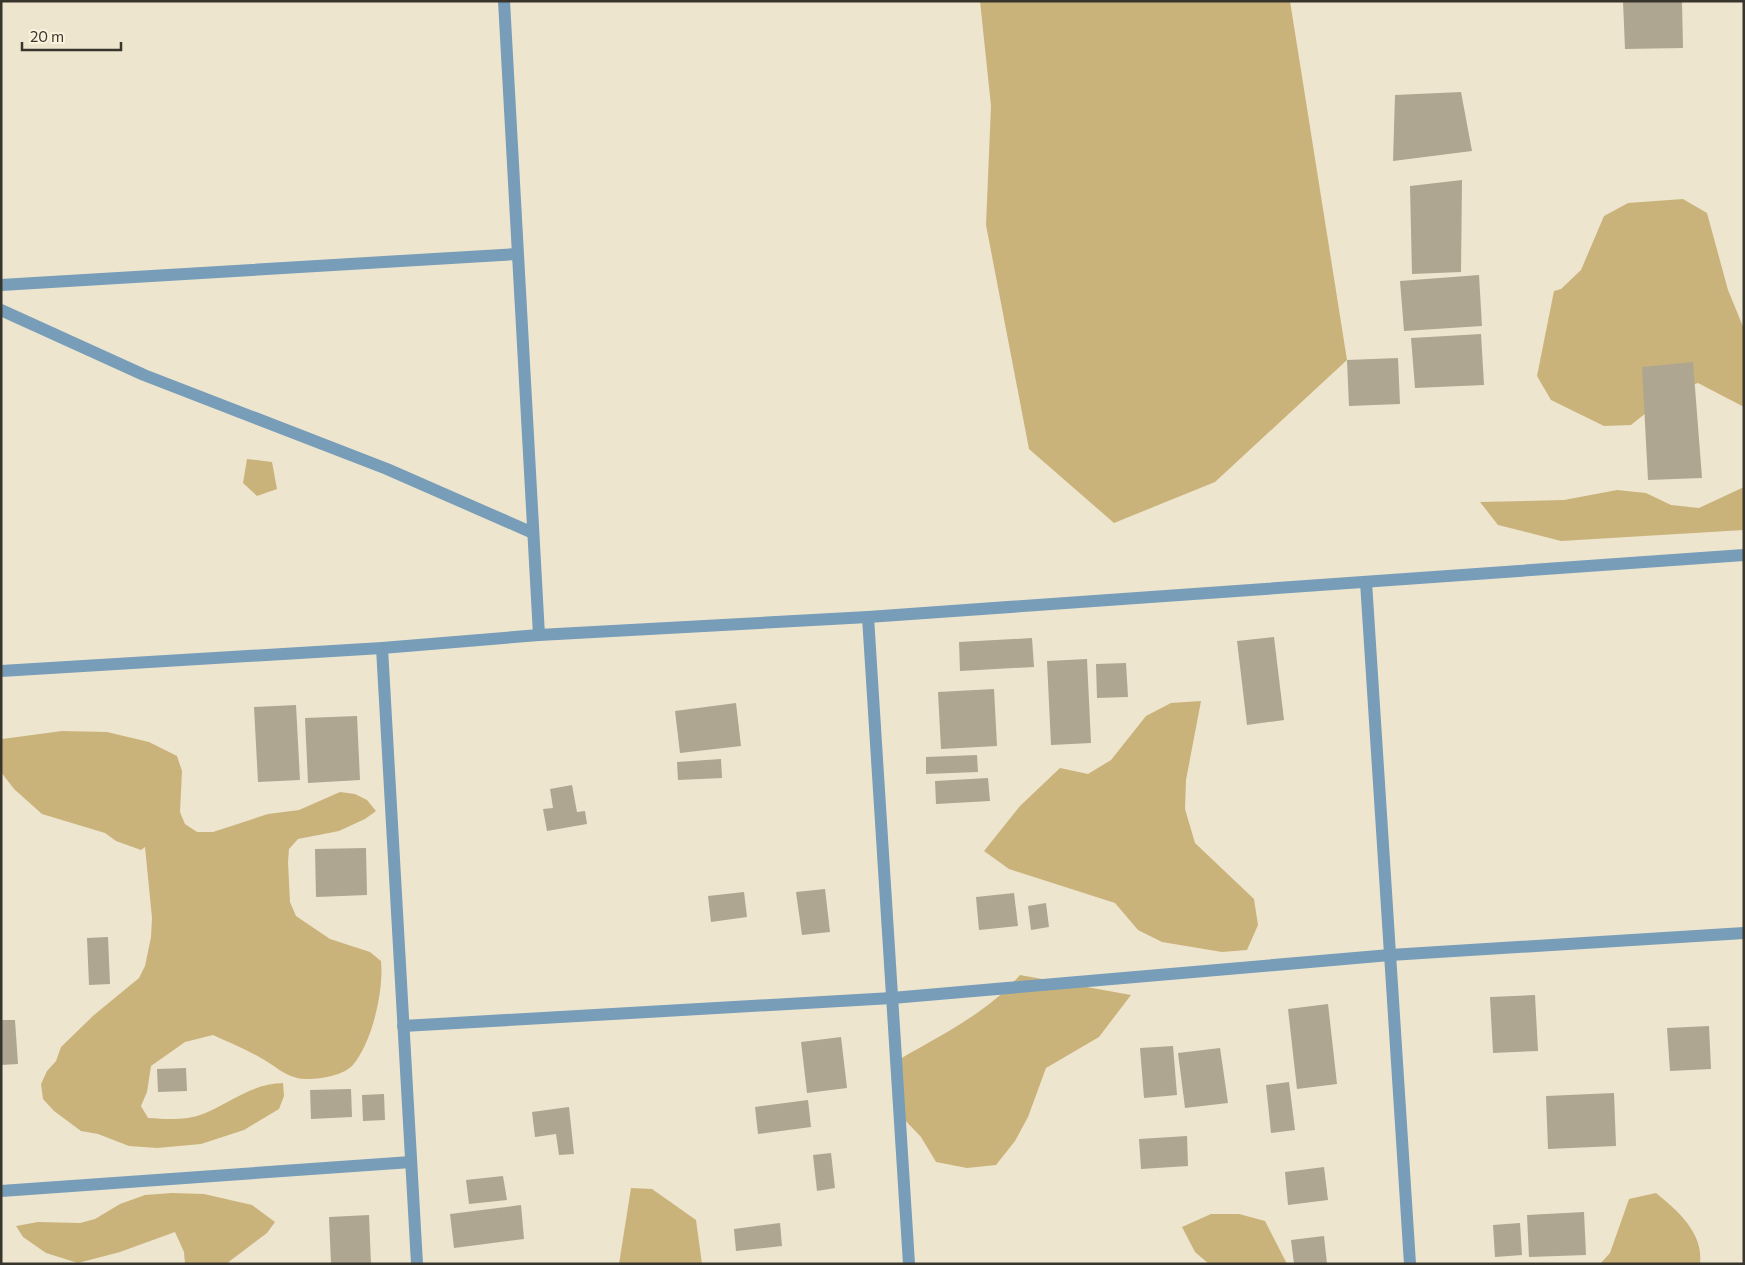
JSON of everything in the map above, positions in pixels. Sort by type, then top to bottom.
[{"type":"street","points":[[504,1],[538,635]]},
{"type":"street","points":[[1,285],[517,254]]},
{"type":"street","points":[[1,310],[144,375],[387,469],[533,533]]},
{"type":"street","points":[[1,671],[382,648],[538,635],[868,616],[1744,556]]},
{"type":"street","points":[[1366,582],[1410,1264]]},
{"type":"street","points":[[868,616],[908,1264]]},
{"type":"street","points":[[382,648],[417,1264]]},
{"type":"street","points":[[403,1026],[892,998],[1390,955],[1744,933]]},
{"type":"street","points":[[1,1191],[411,1162]]},
{"type":"shaded area","points":[[980,1],[1290,1],[1347,360],[1215,482],[1114,523],[1029,449],[986,225],[991,106]]},
{"type":"shaded area","points":[[1683,199],[1707,213],[1728,290],[1744,329],[1744,407],[1698,383],[1673,391],[1631,425],[1604,426],[1551,400],[1537,376],[1554,291],[1561,289],[1581,270],[1604,216],[1628,203]]},
{"type":"shaded area","points":[[247,459],[272,462],[277,489],[257,496],[243,483]]},
{"type":"shaded area","points":[[1744,487],[1744,530],[1561,541],[1498,525],[1480,502],[1564,500],[1617,490],[1646,493],[1671,505],[1699,508]]},
{"type":"shaded area","points":[[1201,701],[1186,780],[1185,809],[1195,843],[1254,899],[1258,925],[1247,950],[1222,952],[1162,942],[1138,930],[1115,903],[1009,869],[984,851],[1020,806],[1060,768],[1088,774],[1111,760],[1146,716],[1171,703]]},
{"type":"shaded area","points":[[62,731],[107,732],[149,742],[177,756],[182,771],[180,812],[185,824],[197,832],[213,832],[268,814],[299,810],[340,792],[355,794],[367,800],[376,811],[365,819],[339,831],[298,839],[289,849],[288,862],[290,902],[296,916],[330,939],[370,952],[381,961],[381,987],[371,1031],[352,1066],[341,1073],[326,1077],[297,1078],[213,1035],[185,1042],[151,1066],[147,1092],[141,1106],[148,1118],[189,1118],[213,1110],[251,1090],[262,1086],[283,1083],[284,1096],[279,1109],[244,1130],[201,1144],[157,1148],[129,1146],[98,1134],[81,1131],[54,1111],[43,1099],[41,1084],[47,1071],[56,1061],[61,1047],[94,1015],[139,978],[145,966],[151,937],[152,918],[145,847],[141,850],[116,841],[105,833],[42,814],[14,789],[1,772],[2,739]]},
{"type":"shaded area","points":[[1020,975],[1131,995],[1099,1037],[1046,1068],[1028,1117],[1015,1141],[996,1165],[967,1168],[936,1162],[921,1137],[900,1115],[900,1059],[979,1012],[1008,988]]},
{"type":"shaded area","points":[[631,1188],[652,1189],[696,1220],[702,1264],[619,1264]]},
{"type":"shaded area","points":[[172,1193],[204,1194],[252,1205],[275,1222],[267,1233],[226,1264],[185,1264],[184,1252],[175,1232],[120,1252],[78,1263],[46,1253],[23,1237],[16,1226],[38,1222],[80,1223],[95,1219],[120,1204],[145,1195]]},
{"type":"shaded area","points":[[1656,1193],[1680,1215],[1693,1232],[1698,1242],[1700,1264],[1600,1264],[1610,1253],[1629,1199]]},
{"type":"shaded area","points":[[1211,1214],[1239,1214],[1265,1221],[1287,1264],[1209,1264],[1195,1252],[1182,1227]]},
{"type":"building","points":[[1623,1],[1682,1],[1683,48],[1625,49]]},
{"type":"building","points":[[1461,92],[1472,151],[1393,161],[1395,95]]},
{"type":"building","points":[[1462,180],[1461,272],[1412,274],[1410,186]]},
{"type":"building","points":[[1479,275],[1482,326],[1404,331],[1400,281]]},
{"type":"building","points":[[1481,334],[1484,385],[1415,388],[1411,338]]},
{"type":"building","points":[[1398,358],[1400,404],[1349,406],[1347,360]]},
{"type":"building","points":[[1693,362],[1702,478],[1648,480],[1642,367]]},
{"type":"building","points":[[1274,637],[1284,720],[1247,725],[1237,641]]},
{"type":"building","points":[[1032,638],[1034,667],[960,671],[959,642]]},
{"type":"building","points":[[1087,659],[1091,743],[1051,745],[1047,661]]},
{"type":"building","points":[[1126,663],[1128,697],[1097,698],[1096,664]]},
{"type":"building","points":[[994,689],[997,746],[941,749],[938,692]]},
{"type":"building","points":[[736,703],[741,746],[680,753],[675,711]]},
{"type":"building","points":[[296,705],[300,780],[258,782],[254,707]]},
{"type":"building","points":[[357,716],[360,780],[308,783],[305,718]]},
{"type":"building","points":[[977,755],[978,772],[926,774],[926,757]]},
{"type":"building","points":[[721,759],[722,778],[678,780],[677,762]]},
{"type":"building","points":[[988,778],[990,801],[936,804],[935,781]]},
{"type":"building","points":[[572,785],[577,812],[585,811],[587,824],[547,831],[543,809],[553,808],[550,789]]},
{"type":"building","points":[[366,848],[367,895],[316,897],[315,849]]},
{"type":"building","points":[[825,889],[830,932],[802,935],[796,892]]},
{"type":"building","points":[[744,892],[747,917],[711,922],[708,896]]},
{"type":"building","points":[[1014,893],[1018,926],[979,930],[976,897]]},
{"type":"building","points":[[1046,903],[1049,927],[1031,930],[1028,906]]},
{"type":"building","points":[[108,937],[110,984],[89,985],[87,938]]},
{"type":"building","points":[[1535,995],[1538,1051],[1493,1053],[1490,997]]},
{"type":"building","points":[[1328,1004],[1337,1084],[1297,1089],[1288,1009]]},
{"type":"building","points":[[1,1020],[15,1020],[18,1064],[1,1065]]},
{"type":"building","points":[[1709,1026],[1711,1069],[1670,1071],[1667,1028]]},
{"type":"building","points":[[841,1037],[847,1088],[807,1093],[801,1042]]},
{"type":"building","points":[[1173,1046],[1177,1095],[1144,1098],[1140,1048]]},
{"type":"building","points":[[1220,1048],[1228,1103],[1185,1108],[1178,1053]]},
{"type":"building","points":[[186,1068],[187,1091],[158,1092],[157,1069]]},
{"type":"building","points":[[1289,1082],[1295,1130],[1271,1133],[1266,1085]]},
{"type":"building","points":[[351,1089],[352,1117],[311,1119],[310,1090]]},
{"type":"building","points":[[1614,1093],[1616,1146],[1548,1149],[1546,1096]]},
{"type":"building","points":[[384,1094],[385,1120],[363,1121],[362,1095]]},
{"type":"building","points":[[808,1100],[811,1127],[758,1134],[755,1107]]},
{"type":"building","points":[[569,1107],[574,1154],[559,1155],[556,1134],[535,1137],[532,1112]]},
{"type":"building","points":[[1187,1136],[1188,1166],[1141,1169],[1139,1139]]},
{"type":"building","points":[[831,1153],[835,1188],[817,1191],[813,1155]]},
{"type":"building","points":[[1324,1167],[1328,1200],[1288,1205],[1285,1172]]},
{"type":"building","points":[[503,1176],[507,1200],[469,1204],[466,1180]]},
{"type":"building","points":[[521,1205],[524,1239],[454,1248],[450,1214]]},
{"type":"building","points":[[1584,1212],[1586,1255],[1529,1257],[1527,1215]]},
{"type":"building","points":[[369,1215],[371,1264],[331,1264],[329,1217]]},
{"type":"building","points":[[780,1223],[782,1246],[736,1251],[734,1229]]},
{"type":"building","points":[[1520,1223],[1522,1255],[1495,1257],[1493,1225]]},
{"type":"building","points":[[1324,1236],[1327,1264],[1294,1264],[1291,1240]]}]
